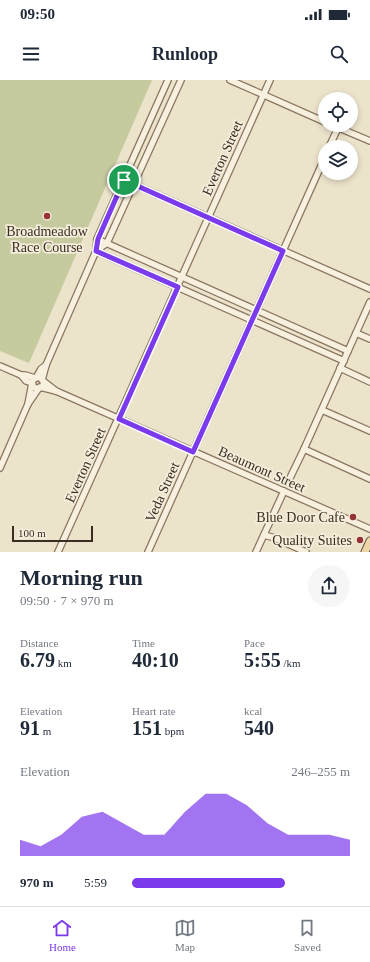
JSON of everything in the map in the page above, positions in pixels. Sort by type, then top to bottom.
[{"type":"main road","points":[[365,552],[370,541]]},
{"type":"street","points":[[28,404],[43,385],[46,364],[96,251],[98,239],[168,80]]},
{"type":"street","points":[[96,251],[107,243],[181,80]]},
{"type":"street","points":[[230,80],[318,119]]},
{"type":"street","name":"Everton Street","points":[[58,552],[270,80]]},
{"type":"street","points":[[348,132],[370,141]]},
{"type":"street","name":"Veda Street","points":[[148,552],[318,173]]},
{"type":"street","points":[[124,180],[370,289]]},
{"type":"street","points":[[98,239],[348,350]]},
{"type":"street","points":[[96,251],[344,361]]},
{"type":"street","points":[[290,478],[370,302]]},
{"type":"street","points":[[356,333],[370,340]]},
{"type":"street","points":[[0,468],[28,404],[34,380],[46,364]]},
{"type":"street","points":[[0,366],[34,380]]},
{"type":"street","points":[[340,368],[370,382]]},
{"type":"street","points":[[34,380],[39,377],[43,380]]},
{"type":"street","points":[[34,380],[34,387],[40,388]]},
{"type":"street","name":"Beaumont Street","points":[[43,380],[56,391]]},
{"type":"street","name":"Beaumont Street","points":[[40,388],[56,391],[370,529]]},
{"type":"street","points":[[322,410],[370,431]]},
{"type":"street","points":[[304,449],[370,479]]},
{"type":"street","points":[[256,552],[284,491]]},
{"type":"street","points":[[264,535],[275,538],[306,552]]},
{"type":"green space","name":"Broadmeadow Race Course","points":[[0,80],[152,80],[29,363],[0,351]]},
{"type":"place","name":"Broadmeadow Race Course","points":[[47,216]]},
{"type":"place","name":"Blue Door Cafe","points":[[353,517]]},
{"type":"place","name":"Quality Suites","points":[[360,540]]},
{"type":"route","points":[[124,180],[283,251],[193,452],[119,419],[178,287],[96,251],[98,239],[124,180]]}]
